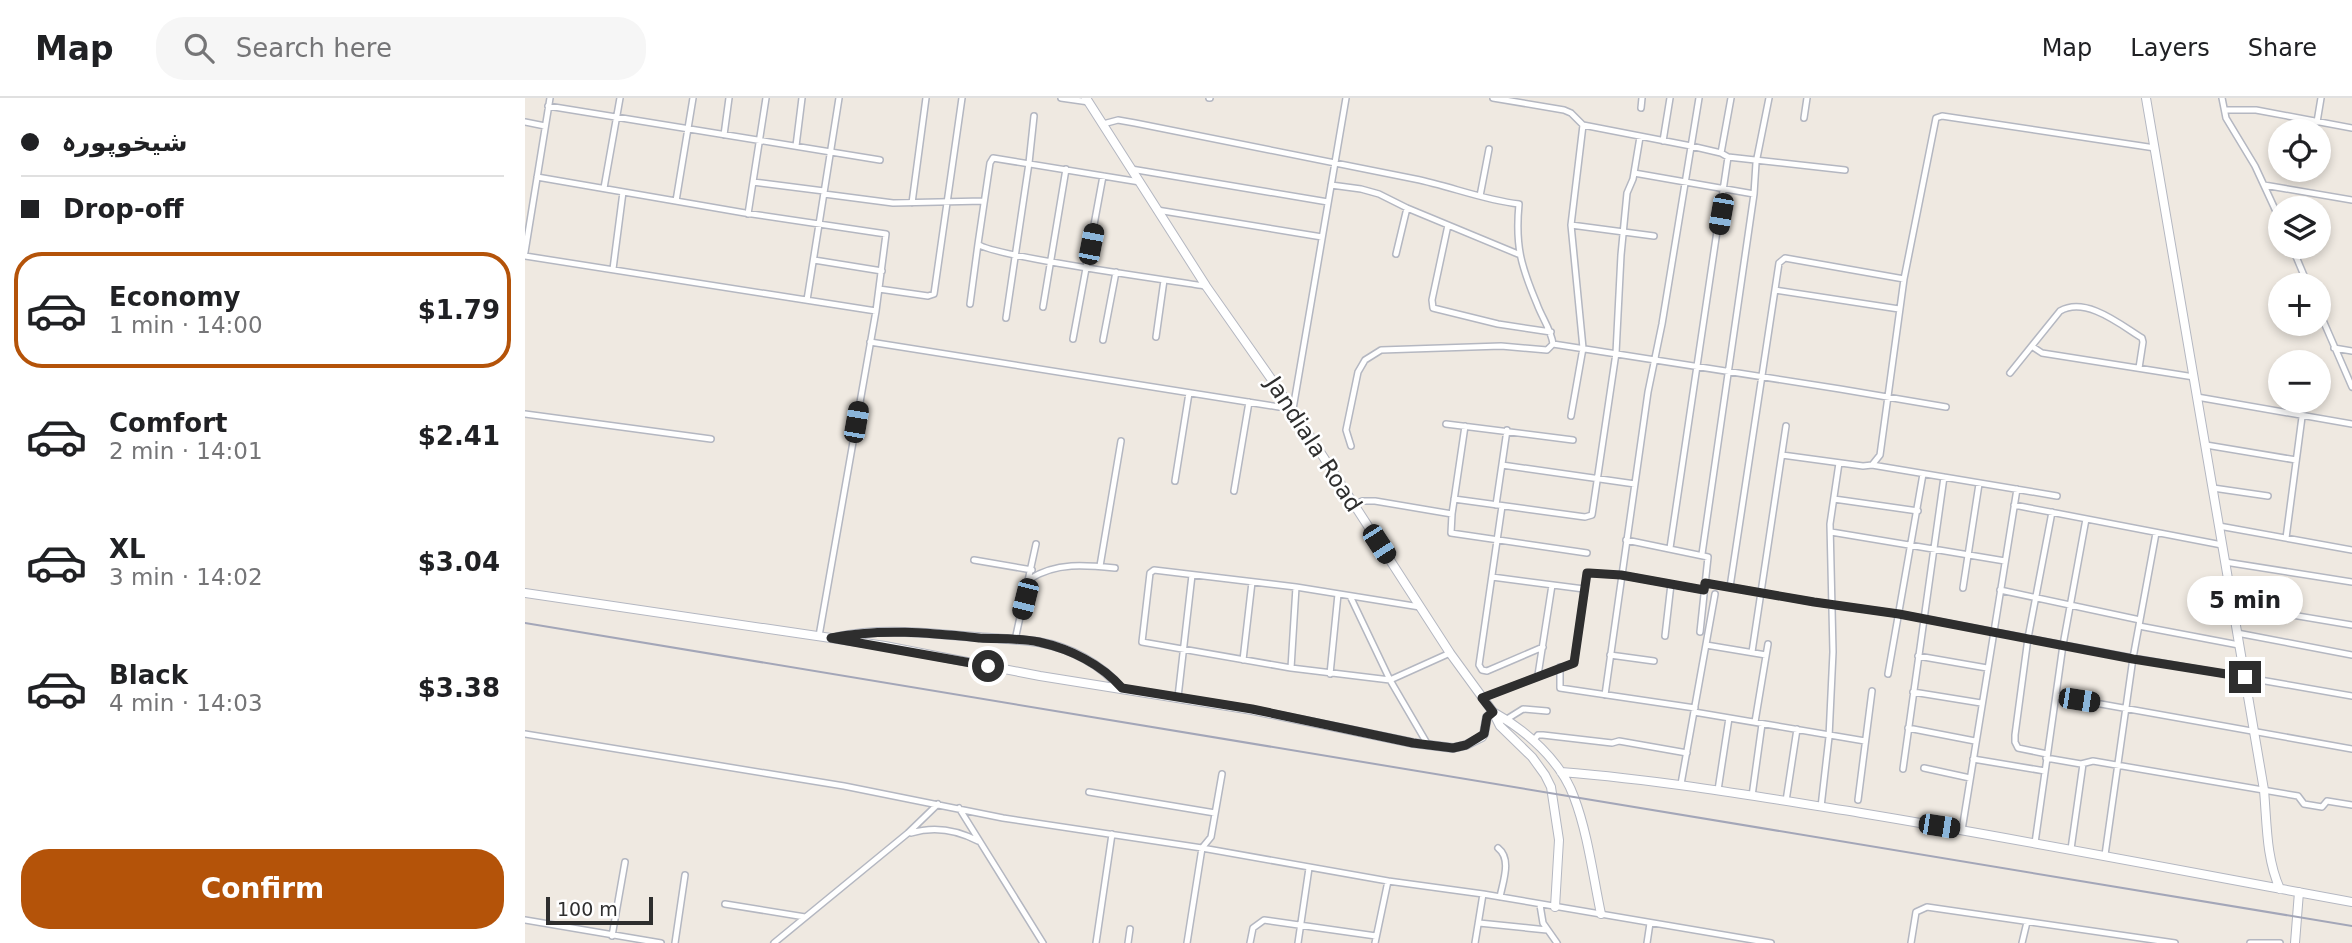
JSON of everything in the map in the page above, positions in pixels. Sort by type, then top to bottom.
[{"type":"street","points":[[550,98],[525,254],[876,310]]},
{"type":"street","points":[[604,188],[620,98]]},
{"type":"street","points":[[676,201],[693,98]]},
{"type":"street","points":[[724,135],[729,98]]},
{"type":"street","points":[[748,214],[766,98]]},
{"type":"street","points":[[796,146],[802,98]]},
{"type":"street","points":[[807,300],[839,98]]},
{"type":"street","points":[[912,203],[926,98]]},
{"type":"street","points":[[879,289],[934,296],[962,98]]},
{"type":"street","points":[[1061,98],[1088,100]]},
{"type":"street","points":[[870,342],[1292,408],[1346,98]]},
{"type":"street","points":[[1493,98],[1564,110],[1583,125],[1691,146],[1728,157],[1845,170]]},
{"type":"street","points":[[1641,108],[1642,98]]},
{"type":"street","points":[[1663,141],[1670,98]]},
{"type":"street","points":[[1605,695],[1648,392],[1699,98]]},
{"type":"street","points":[[1721,153],[1731,98]]},
{"type":"street","points":[[1702,554],[1757,159],[1769,98]]},
{"type":"street","points":[[1804,118],[1807,98]]},
{"type":"street","points":[[2146,98],[2264,790],[2268,849],[2280,889]]},
{"type":"street","points":[[2223,98],[2226,118],[2269,196]]},
{"type":"street","points":[[2317,119],[2321,98]]},
{"type":"street","name":"Jandiala Road","points":[[1088,100],[1206,286],[1292,408],[1450,653],[1493,712],[1500,726],[1532,757],[1545,775],[1551,787],[1559,840],[1555,907]]},
{"type":"street","points":[[548,106],[880,160]]},
{"type":"street","points":[[2225,110],[2256,110],[2301,119]]},
{"type":"street","points":[[1006,318],[1034,116]]},
{"type":"street","points":[[1872,464],[1880,455],[1904,279],[1934,122],[1938,117],[2155,148]]},
{"type":"street","points":[[1103,124],[1118,120],[1135,123],[1334,165],[1415,179],[1492,200],[1519,204],[1518,254],[1537,306],[1551,332],[1553,344]]},
{"type":"street","points":[[2331,125],[2351,128],[2352,120]]},
{"type":"street","points":[[525,122],[545,126]]},
{"type":"street","points":[[1571,416],[1583,348],[1570,225],[1583,125]]},
{"type":"street","points":[[1454,499],[1590,516],[1616,353],[1627,193],[1634,173],[1640,137]]},
{"type":"street","points":[[1480,196],[1489,149]]},
{"type":"street","points":[[1669,548],[1728,157]]},
{"type":"street","points":[[970,304],[984,201],[993,158],[1140,182]]},
{"type":"street","points":[[1042,307],[1066,169]]},
{"type":"street","points":[[1131,169],[1328,202]]},
{"type":"street","points":[[1634,173],[1754,194]]},
{"type":"street","points":[[1073,339],[1103,176]]},
{"type":"street","points":[[537,177],[748,214],[886,234],[876,310],[820,636]]},
{"type":"street","points":[[753,182],[893,203],[984,201]]},
{"type":"street","points":[[1331,185],[1369,191],[1518,254]]},
{"type":"street","points":[[2264,185],[2352,200]]},
{"type":"street","points":[[613,269],[623,192]]},
{"type":"street","points":[[1396,254],[1407,208]]},
{"type":"street","points":[[1157,210],[1322,237]]},
{"type":"street","points":[[1448,225],[1432,300],[1434,309],[1498,324],[1551,332]]},
{"type":"street","points":[[1570,225],[1654,236]]},
{"type":"street","points":[[978,244],[986,249],[1050,261],[1206,286]]},
{"type":"street","points":[[1730,587],[1779,263],[1785,258],[1904,279]]},
{"type":"street","points":[[814,260],[882,271]]},
{"type":"street","points":[[1103,340],[1116,272]]},
{"type":"street","points":[[1156,337],[1164,280]]},
{"type":"street","points":[[1775,290],[1899,309]]},
{"type":"street","points":[[2010,373],[2056,315],[2072,306],[2101,311],[2142,338],[2139,368]]},
{"type":"street","points":[[2329,336],[2352,387]]},
{"type":"street","points":[[1553,344],[1946,407]]},
{"type":"street","points":[[1351,446],[1346,430],[1358,372],[1365,360],[1373,354],[1383,350],[1501,346],[1547,350],[1553,344]]},
{"type":"street","points":[[2033,347],[2042,353],[2193,377]]},
{"type":"street","points":[[2334,348],[2352,351]]},
{"type":"street","points":[[1175,481],[1189,393]]},
{"type":"street","points":[[2197,397],[2352,424]]},
{"type":"street","points":[[1234,491],[1249,402]]},
{"type":"street","points":[[525,414],[711,439]]},
{"type":"street","points":[[2286,538],[2302,417]]},
{"type":"street","points":[[1446,424],[1573,440]]},
{"type":"street","points":[[1465,426],[1452,514],[1452,534],[1587,554]]},
{"type":"street","points":[[1752,652],[1786,426]]},
{"type":"street","points":[[1507,430],[1497,541],[1480,668],[1487,671],[1543,647]]},
{"type":"street","points":[[1100,566],[1121,441]]},
{"type":"street","points":[[2206,445],[2296,460]]},
{"type":"street","points":[[1781,455],[1863,466],[1872,464],[2057,496]]},
{"type":"street","points":[[1821,807],[1829,735],[1833,652],[1831,532],[1839,463]]},
{"type":"street","points":[[1502,466],[1635,484]]},
{"type":"street","points":[[1888,674],[1923,474]]},
{"type":"street","points":[[1903,769],[1944,477]]},
{"type":"street","points":[[1963,588],[1979,484]]},
{"type":"street","points":[[2213,488],[2268,496]]},
{"type":"street","points":[[1962,830],[2017,489]]},
{"type":"street","points":[[1834,499],[1918,511]]},
{"type":"street","points":[[1354,505],[1375,501],[1452,514]]},
{"type":"street","points":[[2014,505],[2222,545]]},
{"type":"street","points":[[2052,512],[2028,638],[2015,742],[2018,748],[2083,764],[2090,761],[2298,796],[2307,805],[2322,807],[2327,801],[2352,804]]},
{"type":"street","points":[[2035,843],[2063,645],[2086,519]]},
{"type":"street","points":[[2219,526],[2352,550]]},
{"type":"street","points":[[1831,532],[2005,561]]},
{"type":"street","points":[[2105,855],[2133,659],[2156,533]]},
{"type":"street","points":[[1626,540],[1707,555],[1700,632]]},
{"type":"street","points":[[1015,640],[1036,544]]},
{"type":"street","points":[[974,559],[1032,570]]},
{"type":"street","points":[[2225,562],[2352,582]]},
{"type":"street","points":[[1030,579],[1039,573],[1076,565],[1115,568]]},
{"type":"street","points":[[1420,607],[1296,587],[1156,570],[1150,572],[1142,642],[1330,674],[1390,680],[1450,653]]},
{"type":"street","points":[[1482,698],[1575,661],[1587,573],[1621,575],[1671,584],[1730,587],[1924,618],[2133,659],[2352,696]]},
{"type":"street","points":[[1178,697],[1192,575]]},
{"type":"street","points":[[1492,577],[1584,589]]},
{"type":"street","points":[[1243,660],[1252,582]]},
{"type":"street","points":[[1665,636],[1671,584]]},
{"type":"street","points":[[1538,676],[1552,585]]},
{"type":"street","points":[[1291,668],[1296,587]]},
{"type":"street","points":[[2000,590],[2239,645]]},
{"type":"street","points":[[525,593],[820,636],[1252,709],[1428,745],[1453,748],[1466,745],[1484,734],[1487,717],[1493,712],[1507,719],[1549,757],[1574,796],[1601,914]]},
{"type":"street","points":[[1330,674],[1338,594]]},
{"type":"street","points":[[1681,785],[1715,594]]},
{"type":"street","points":[[1350,595],[1390,680],[1428,745]]},
{"type":"street","points":[[2232,605],[2352,625]]},
{"type":"street","points":[[831,638],[859,632],[912,632],[1038,642],[1084,658],[1112,677],[1122,688]]},
{"type":"street","points":[[2237,633],[2352,655]]},
{"type":"street","points":[[1752,796],[1768,644]]},
{"type":"street","points":[[1706,645],[1766,655]]},
{"type":"street","points":[[1611,654],[1654,661]]},
{"type":"street","points":[[1919,656],[1987,668]]},
{"type":"street","points":[[1560,667],[1559,687],[1865,741]]},
{"type":"street","points":[[1858,800],[1872,691]]},
{"type":"street","points":[[1913,692],[1981,704]]},
{"type":"street","points":[[2056,696],[2352,749]]},
{"type":"street","points":[[1507,719],[1523,709],[1548,711]]},
{"type":"street","points":[[1718,790],[1729,718]]},
{"type":"street","points":[[1786,801],[1797,729]]},
{"type":"street","points":[[1908,729],[1975,741]]},
{"type":"street","points":[[525,734],[817,782],[1003,818],[1202,848],[1309,868],[1483,894],[1771,943]]},
{"type":"street","points":[[1533,741],[1543,735],[1612,743],[1619,741],[1687,753]]},
{"type":"street","points":[[1973,759],[2045,772]]},
{"type":"street","points":[[2071,849],[2083,764]]},
{"type":"street","points":[[1924,768],[1970,778]]},
{"type":"street","points":[[1561,772],[1681,785],[1786,801],[2105,855],[2352,902]]},
{"type":"street","points":[[1187,943],[1202,848],[1211,837],[1221,774]]},
{"type":"street","points":[[1089,792],[1215,813]]},
{"type":"street","points":[[774,943],[908,833],[938,804]]},
{"type":"street","points":[[959,808],[1043,943]]},
{"type":"street","points":[[908,833],[930,828],[945,830],[963,834],[981,843]]},
{"type":"street","points":[[1096,943],[1112,834]]},
{"type":"street","points":[[1498,848],[1504,852],[1506,860],[1500,897]]},
{"type":"street","points":[[612,936],[625,862]]},
{"type":"street","points":[[1298,943],[1309,868]]},
{"type":"street","points":[[675,943],[685,875]]},
{"type":"street","points":[[1375,943],[1388,881]]},
{"type":"street","points":[[2295,943],[2299,892]]},
{"type":"street","points":[[1475,943],[1483,894]]},
{"type":"street","points":[[725,904],[806,917]]},
{"type":"street","points":[[1540,905],[1541,918],[1557,943]]},
{"type":"street","points":[[1911,943],[1915,915],[1923,907],[2175,943]]},
{"type":"street","points":[[525,920],[661,943]]},
{"type":"street","points":[[1249,943],[1252,930],[1259,921],[1269,920],[1376,936]]},
{"type":"street","points":[[2022,943],[2027,922]]},
{"type":"street","points":[[1479,923],[1547,930]]},
{"type":"street","points":[[1647,943],[1650,923]]},
{"type":"street","points":[[1128,943],[1129,929]]},
{"type":"street","points":[[1711,943],[1713,933]]},
{"type":"street","points":[[2251,943],[2280,943]]},
{"type":"railway","points":[[525,623],[2352,926]]},
{"type":"route","points":[[988,666],[831,638],[859,632],[912,632],[1038,642],[1084,658],[1112,677],[1122,688],[1252,709],[1413,743],[1453,748],[1466,745],[1484,734],[1487,717],[1493,712],[1482,698],[1574,663],[1587,573],[1621,575],[1704,590],[1705,583],[1814,602],[1867,608],[2133,659],[2245,677]]}]
